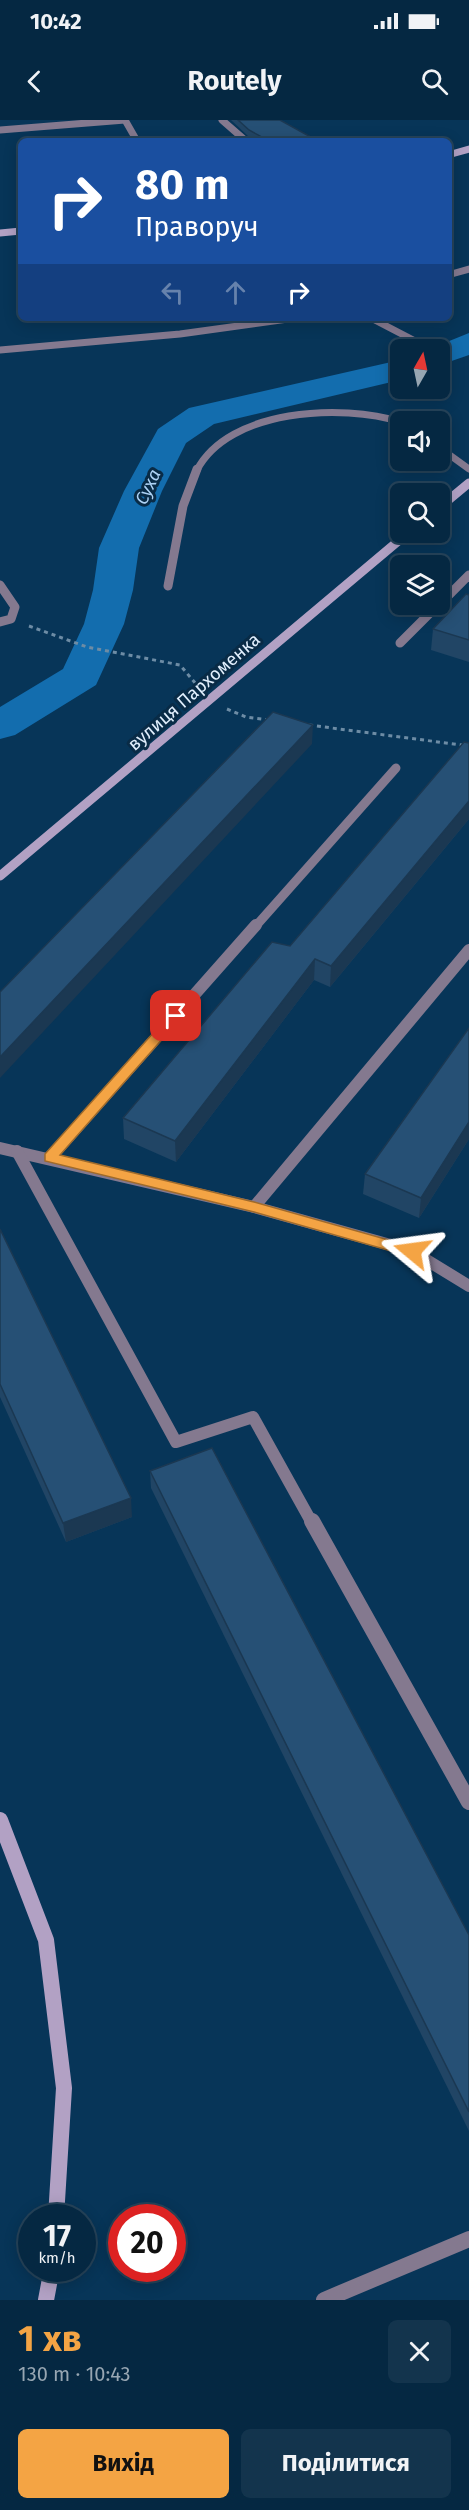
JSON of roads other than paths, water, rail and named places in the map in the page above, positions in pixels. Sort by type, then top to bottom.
[{"type":"street","points":[[0,130],[125,120],[135,138]]},
{"type":"street","points":[[222,120],[243,138]]},
{"type":"street","points":[[452,154],[469,149]]},
{"type":"street","points":[[0,233],[18,231]]},
{"type":"street","points":[[452,274],[469,269]]},
{"type":"street","points":[[0,350],[180,334],[273,321]]},
{"type":"street","points":[[377,321],[411,339]]},
{"type":"street","points":[[168,586],[189,485],[201,461],[217,443],[240,430],[313,413],[364,411],[390,416]]},
{"type":"street","points":[[450,455],[469,469]]},
{"type":"street","points":[[450,499],[469,483]]},
{"type":"street","name":"вулиця Пархоменка","points":[[0,876],[211,701],[262,654],[396,543]]},
{"type":"street","points":[[450,593],[469,575]]},
{"type":"street","points":[[0,585],[15,607],[11,619],[0,622]]},
{"type":"street","points":[[400,643],[428,615]]},
{"type":"street","points":[[50,1158],[396,768]]},
{"type":"street","points":[[254,1207],[469,950]]},
{"type":"street","points":[[0,1148],[254,1207],[412,1251],[469,1286]]},
{"type":"street","points":[[17,1151],[176,1442],[253,1417],[469,1802]]},
{"type":"street","points":[[0,1820],[46,1940],[64,2088],[57,2204]]},
{"type":"street","points":[[324,2300],[469,2239]]},
{"type":"street","points":[[46,2300],[49,2282]]},
{"type":"waterway","name":"Суха","points":[[450,351],[469,343]]},
{"type":"waterway","name":"Суха","points":[[0,726],[81,676],[104,624],[113,590],[119,548],[143,491],[171,437],[202,416],[390,372]]}]
